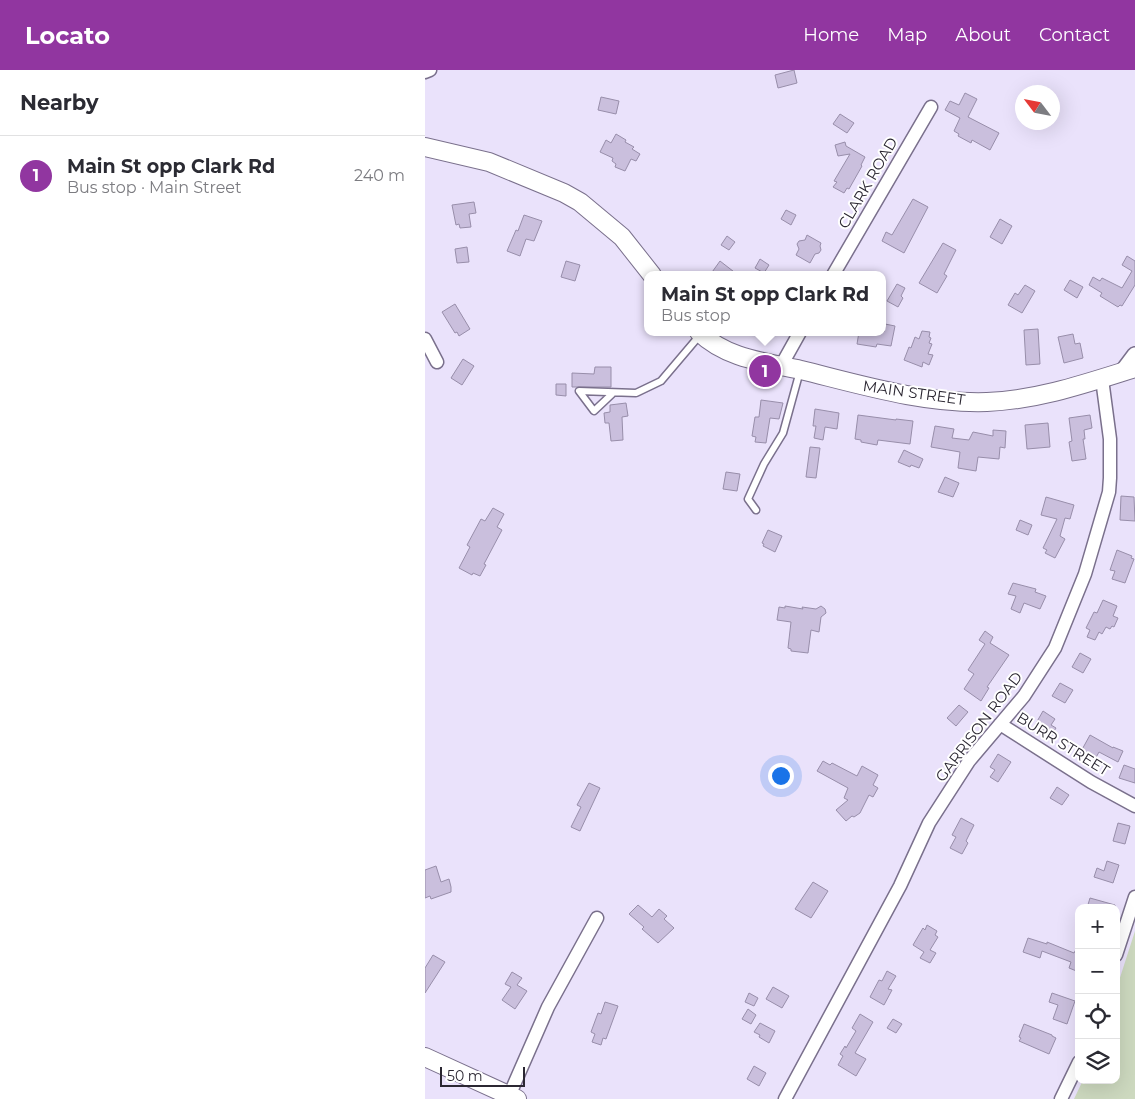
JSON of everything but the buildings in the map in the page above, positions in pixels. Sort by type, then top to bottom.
[{"type":"main road","points":[[425,147],[489,162],[564,193],[580,202],[622,237],[649,271]]},
{"type":"main road","name":"MAIN STREET","points":[[704,336],[723,350],[756,362],[800,370],[908,395],[940,399],[987,402],[1034,396],[1129,369]]},
{"type":"main road","points":[[425,1058],[513,1097]]},
{"type":"street","points":[[425,72],[430,70]]},
{"type":"street","name":"CLARK ROAD","points":[[835,271],[931,107]]},
{"type":"street","points":[[781,366],[798,336]]},
{"type":"street","points":[[425,339],[437,362]]},
{"type":"street","points":[[1129,369],[1135,355]]},
{"type":"street","name":"GARRISON ROAD","points":[[785,1099],[900,886],[929,823],[969,761],[1024,696],[1055,648],[1085,574],[1101,524],[1111,478],[1110,438],[1102,378]]},
{"type":"street","name":"BURR STREET","points":[[1000,724],[1091,782],[1135,806]]},
{"type":"street","points":[[1118,949],[1135,897]]},
{"type":"street","points":[[513,1097],[548,1007],[597,918]]},
{"type":"street","points":[[1061,1099],[1075,1070]]},
{"type":"lane","points":[[612,394],[594,411],[579,391],[612,394],[636,393],[661,381],[698,336]]},
{"type":"lane","points":[[756,510],[748,499],[764,464],[783,433],[800,370]]},
{"type":"green space","points":[[1135,931],[1135,1099],[1074,1099],[1081,1084],[1120,1084],[1120,978]]},
{"type":"place","name":"Main St opp Clark Rd","points":[[765,371]]}]
